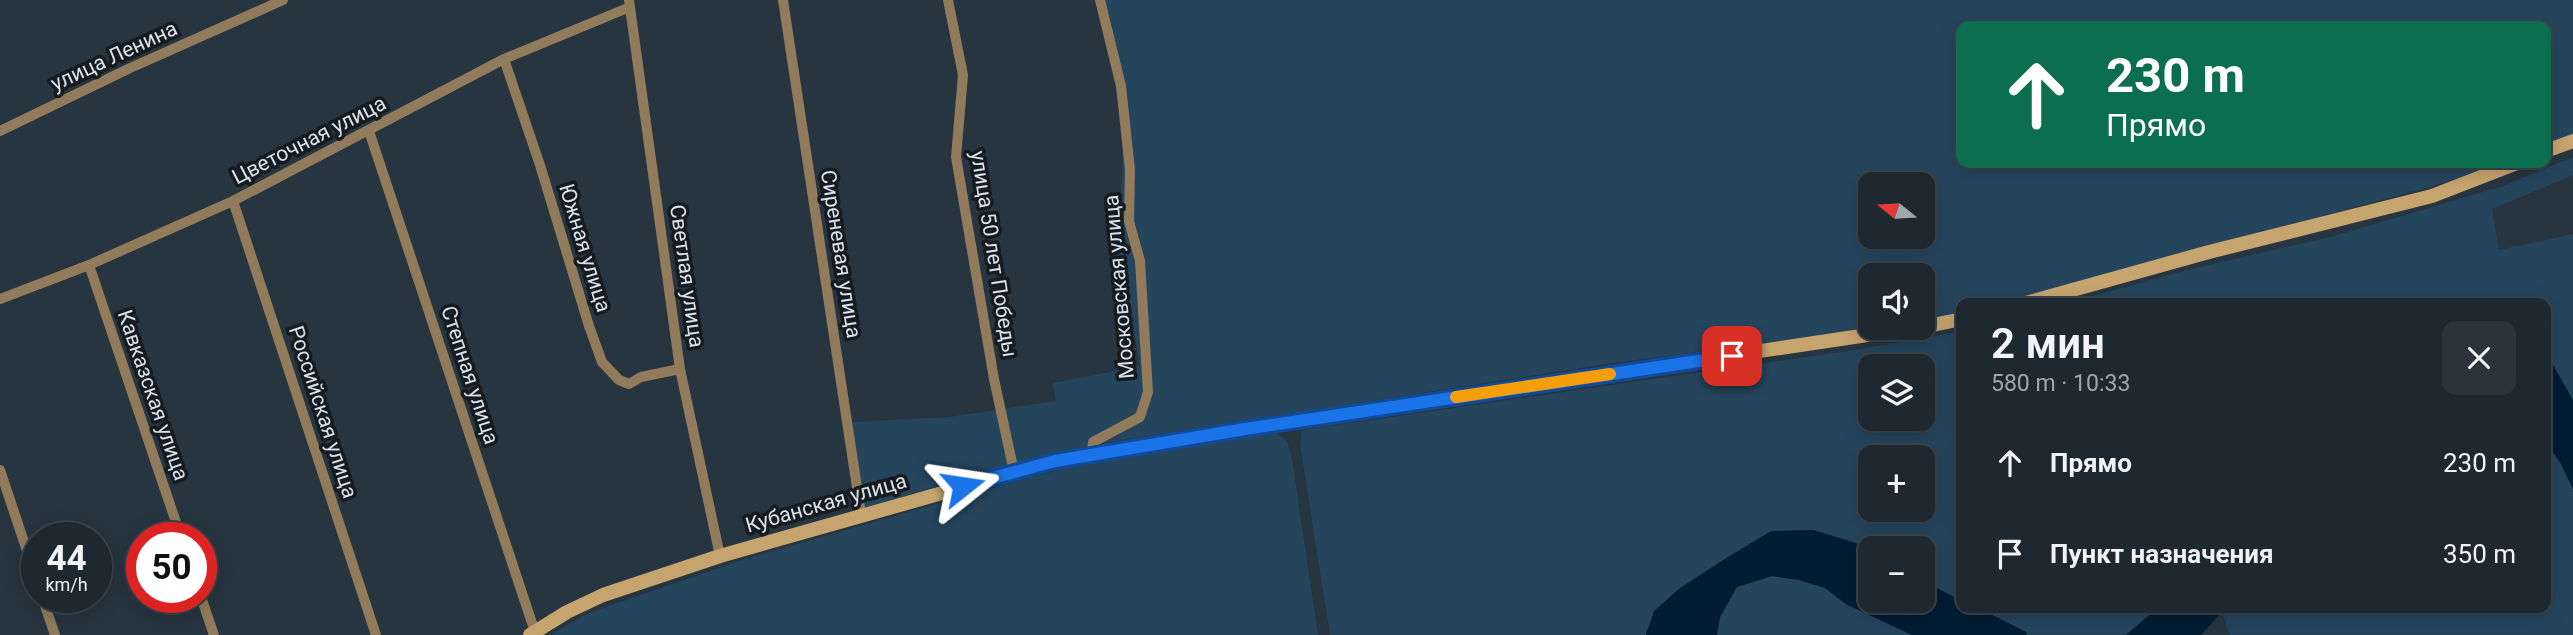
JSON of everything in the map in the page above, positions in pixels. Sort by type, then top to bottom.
[{"type":"main road","points":[[2551,149],[2573,141]]},
{"type":"main road","points":[[2044,298],[2209,252],[2432,196],[2504,168]]},
{"type":"main road","name":"Кубанская улица","points":[[1935,324],[1956,320]]},
{"type":"main road","name":"Кубанская улица","points":[[533,633],[603,595],[720,555],[1055,461],[1270,424],[1858,337]]},
{"type":"street","name":"улица Ленина","points":[[0,131],[128,69],[283,0]]},
{"type":"street","name":"Сиреневая улица","points":[[783,0],[861,514]]},
{"type":"street","name":"улица 50 лет Победы","points":[[948,0],[963,75],[956,157],[994,379],[1014,472]]},
{"type":"street","name":"Московская улица","points":[[1092,454],[1093,442],[1140,417],[1148,392],[1140,261],[1129,221],[1130,170],[1121,86],[1100,0]]},
{"type":"street","name":"Цветочная улица","points":[[0,299],[89,265],[233,201],[504,59],[630,4]]},
{"type":"street","name":"Светлая улица","points":[[630,4],[680,369],[720,555]]},
{"type":"street","name":"Южная улица","points":[[504,59],[602,362],[619,380],[629,384],[641,377],[680,369]]},
{"type":"street","name":"Степная улица","points":[[369,131],[533,633]]},
{"type":"street","name":"Российская улица","points":[[233,201],[376,635]]},
{"type":"street","name":"Кавказская улица","points":[[89,265],[176,522]]},
{"type":"street","points":[[0,470],[21,533]]},
{"type":"street","points":[[47,613],[55,635]]},
{"type":"street","points":[[206,613],[214,635]]},
{"type":"shaded area","points":[[1102,0],[2573,0],[2573,137],[2551,145],[2551,21],[1956,21],[1956,168],[2490,168],[2463,178],[2019,298],[1956,298],[1956,314],[1935,319],[1935,263],[1858,263],[1858,331],[1606,364],[1104,443],[1040,456],[864,508],[851,422],[949,417],[1056,401],[1053,383],[1140,366],[1119,247],[1123,146],[1110,19]]},
{"type":"shaded area","points":[[2573,157],[2573,175],[2492,209],[2499,250],[2573,234],[2573,400],[2551,362],[2551,298],[2085,298],[2187,270],[2334,236],[2503,186]]},
{"type":"shaded area","points":[[1956,332],[1956,598],[1935,587],[1935,536],[1858,536],[1858,544],[1813,530],[1646,630],[1646,635],[1330,635],[1300,444],[1301,432],[1911,340],[1935,340],[1935,336]]},
{"type":"shaded area","points":[[2551,362],[2573,400],[2573,489],[2551,449]]},
{"type":"shaded area","points":[[1274,432],[1287,441],[1292,459],[1318,635],[550,635],[589,613],[742,560],[1013,482],[1070,467]]},
{"type":"shaded area","points":[[2551,449],[2573,489],[2573,635],[2230,635],[2222,613],[2551,613]]},
{"type":"shaded area","points":[[1813,530],[1858,544],[1858,610],[1825,588],[1772,576],[1737,587],[1720,617],[1717,635],[1646,635],[1654,611],[1680,588],[1771,531]]},
{"type":"shaded area","points":[[1772,576],[1799,580],[1825,588],[1858,610],[1858,613],[1865,613],[1912,635],[1717,635],[1720,617],[1737,587]]},
{"type":"shaded area","points":[[1935,587],[1956,598],[1956,613],[1988,613],[2026,632],[2027,635],[1912,635],[1865,613],[1935,613]]},
{"type":"shaded area","points":[[1988,613],[2152,613],[2126,635],[2027,635],[2026,632]]},
{"type":"shaded area","points":[[2152,613],[2221,613],[2201,635],[2126,635]]},
{"type":"slow traffic","points":[[1456,397],[1610,374]]},
{"type":"route","points":[[963,486],[1055,461],[1291,421],[1732,356]]}]
